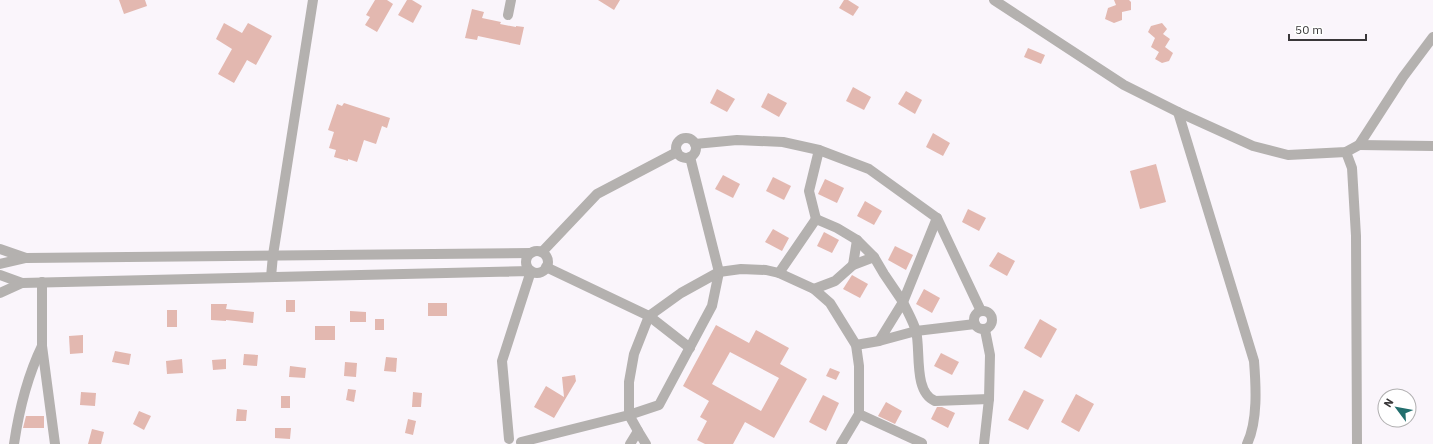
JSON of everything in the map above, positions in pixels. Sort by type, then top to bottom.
[{"type":"street","points":[[271,277],[313,0]]},
{"type":"street","points":[[508,15],[512,0]]},
{"type":"street","points":[[994,0],[1124,85],[1178,112],[1253,146],[1288,155],[1346,152],[1359,145],[1403,77],[1433,37]]},
{"type":"street","points":[[1178,112],[1254,361],[1256,385],[1254,409],[1251,436],[1247,444]]},
{"type":"street","points":[[684,138],[690,139],[695,144],[696,150],[693,156],[687,158],[681,157],[677,152],[676,145],[684,138]]},
{"type":"street","points":[[695,144],[737,140],[783,142],[819,150],[870,169],[937,218],[981,312]]},
{"type":"street","points":[[1359,145],[1433,146]]},
{"type":"street","points":[[779,273],[816,219],[809,191],[819,150]]},
{"type":"street","points":[[542,252],[597,194],[677,152]]},
{"type":"street","points":[[1346,152],[1352,168],[1356,236],[1357,444]]},
{"type":"street","points":[[531,271],[502,361],[507,441],[517,438],[522,443],[629,415],[659,405],[712,306],[719,272],[690,157]]},
{"type":"street","points":[[879,341],[903,302],[937,218]]},
{"type":"street","points":[[816,219],[838,228],[857,240],[874,257],[903,302],[916,331],[920,373],[925,392],[930,398],[935,401],[989,399]]},
{"type":"street","points":[[853,265],[857,240]]},
{"type":"street","points":[[0,249],[26,258]]},
{"type":"street","points":[[0,264],[26,258],[531,253],[534,251],[542,252],[547,257],[548,264],[544,270],[538,273],[531,271],[42,282],[22,283],[0,292]]},
{"type":"street","points":[[531,253],[528,255],[526,262],[528,269],[531,271]]},
{"type":"street","points":[[814,289],[835,281],[853,265],[874,257]]},
{"type":"street","points":[[546,268],[649,316],[690,348]]},
{"type":"street","points":[[646,444],[629,415],[629,382],[634,354],[649,316],[681,293],[719,272],[753,269],[779,273],[814,289],[830,303],[856,345],[859,366],[859,414],[841,444]]},
{"type":"street","points":[[0,275],[22,283]]},
{"type":"street","points":[[42,282],[42,346],[55,444]]},
{"type":"street","points":[[975,324],[976,315],[984,311],[989,313],[992,318],[992,324],[985,330]]},
{"type":"street","points":[[856,345],[879,341],[916,331],[975,324]]},
{"type":"street","points":[[975,324],[979,328],[985,330]]},
{"type":"street","points":[[984,444],[989,399],[990,356],[985,330]]},
{"type":"street","points":[[14,444],[17,420],[24,395],[34,362],[42,346]]},
{"type":"street","points":[[859,414],[924,444]]},
{"type":"street","points":[[630,444],[638,431]]},
{"type":"building","points":[[119,0],[145,0],[147,6],[124,14]]},
{"type":"building","points":[[375,0],[387,0],[393,4],[377,32],[365,25],[370,17],[366,15]]},
{"type":"building","points":[[407,0],[412,0],[422,6],[413,23],[398,15]]},
{"type":"building","points":[[598,0],[620,0],[614,10]]},
{"type":"building","points":[[844,0],[848,0],[859,7],[853,16],[839,8]]},
{"type":"building","points":[[1114,0],[1129,0],[1131,2],[1131,10],[1122,12],[1122,20],[1114,23],[1105,19],[1108,8],[1116,5]]},
{"type":"building","points":[[472,9],[484,12],[482,18],[501,22],[500,24],[524,27],[520,45],[478,36],[477,40],[465,38]]},
{"type":"building","points":[[224,23],[242,33],[248,23],[272,36],[256,65],[247,60],[234,83],[218,74],[232,49],[216,39]]},
{"type":"building","points":[[1162,23],[1167,29],[1163,34],[1170,39],[1165,47],[1173,53],[1169,61],[1162,63],[1155,59],[1159,52],[1151,47],[1155,38],[1148,32],[1151,26]]},
{"type":"building","points":[[1028,48],[1045,55],[1041,64],[1024,57]]},
{"type":"building","points":[[853,87],[871,97],[864,110],[846,101]]},
{"type":"building","points":[[717,89],[735,99],[727,112],[710,103]]},
{"type":"building","points":[[906,91],[922,100],[915,114],[898,104]]},
{"type":"building","points":[[768,93],[787,103],[779,117],[761,107]]},
{"type":"building","points":[[344,103],[390,118],[387,128],[382,126],[376,144],[364,140],[357,162],[334,157],[336,150],[329,148],[334,132],[328,130],[337,104],[342,106]]},
{"type":"building","points":[[933,133],[950,143],[943,156],[926,147]]},
{"type":"building","points":[[1156,164],[1166,202],[1140,209],[1130,171]]},
{"type":"building","points":[[723,175],[740,184],[733,198],[715,189]]},
{"type":"building","points":[[773,177],[791,186],[784,200],[766,191]]},
{"type":"building","points":[[825,179],[844,188],[837,203],[818,194]]},
{"type":"building","points":[[865,201],[882,211],[874,225],[857,216]]},
{"type":"building","points":[[968,209],[986,218],[979,231],[962,222]]},
{"type":"building","points":[[773,229],[789,238],[782,251],[765,242]]},
{"type":"building","points":[[824,232],[839,240],[832,253],[817,246]]},
{"type":"building","points":[[895,246],[913,255],[906,270],[888,260]]},
{"type":"building","points":[[998,252],[1015,261],[1007,276],[989,266]]},
{"type":"building","points":[[852,275],[868,284],[860,298],[843,289]]},
{"type":"building","points":[[924,289],[940,298],[932,313],[916,304]]},
{"type":"building","points":[[286,300],[295,300],[295,312],[286,312]]},
{"type":"building","points":[[428,303],[447,303],[447,316],[428,316]]},
{"type":"building","points":[[211,304],[227,304],[226,309],[254,312],[253,323],[211,320]]},
{"type":"building","points":[[167,310],[177,310],[177,327],[167,327]]},
{"type":"building","points":[[350,311],[366,312],[366,322],[350,322]]},
{"type":"building","points":[[375,319],[384,319],[384,330],[375,330]]},
{"type":"building","points":[[1040,319],[1057,329],[1041,358],[1024,348]]},
{"type":"building","points":[[716,325],[749,343],[756,330],[789,348],[780,364],[807,379],[774,438],[745,422],[733,444],[705,444],[697,440],[707,421],[700,417],[709,401],[683,386]],"holes":[[[730,352],[779,378],[761,411],[712,384]]]},
{"type":"building","points":[[315,326],[335,326],[335,340],[315,340]]},
{"type":"building","points":[[83,335],[83,353],[70,354],[69,336]]},
{"type":"building","points":[[115,351],[131,354],[129,365],[112,362]]},
{"type":"building","points":[[941,353],[959,362],[952,375],[934,366]]},
{"type":"building","points":[[244,354],[258,355],[257,366],[243,365]]},
{"type":"building","points":[[386,357],[397,358],[396,372],[384,371]]},
{"type":"building","points":[[182,359],[183,373],[167,374],[166,361]]},
{"type":"building","points":[[226,359],[226,369],[213,370],[212,360]]},
{"type":"building","points":[[345,362],[357,363],[356,377],[344,376]]},
{"type":"building","points":[[290,366],[306,368],[305,378],[289,377]]},
{"type":"building","points":[[830,368],[840,372],[836,380],[826,376]]},
{"type":"building","points":[[575,375],[576,381],[554,418],[534,407],[546,386],[564,397],[562,377]]},
{"type":"building","points":[[348,389],[356,390],[354,402],[346,400]]},
{"type":"building","points":[[1024,390],[1044,400],[1028,430],[1008,420]]},
{"type":"building","points":[[81,392],[96,393],[95,406],[80,405]]},
{"type":"building","points":[[413,392],[422,393],[421,407],[412,407]]},
{"type":"building","points":[[1076,394],[1094,404],[1079,432],[1061,422]]},
{"type":"building","points":[[823,395],[839,403],[826,431],[809,422]]},
{"type":"building","points":[[281,396],[290,396],[290,408],[281,408]]},
{"type":"building","points":[[886,402],[902,411],[895,424],[878,416]]},
{"type":"building","points":[[937,407],[942,407],[955,413],[948,428],[931,419]]},
{"type":"building","points":[[237,409],[247,410],[246,421],[236,421]]},
{"type":"building","points":[[139,411],[151,416],[144,430],[133,424]]},
{"type":"building","points":[[26,416],[44,416],[44,428],[23,428]]},
{"type":"building","points":[[408,419],[416,421],[413,435],[405,433]]},
{"type":"building","points":[[275,428],[291,428],[290,439],[275,438]]},
{"type":"building","points":[[92,429],[104,432],[101,444],[88,444]]}]
